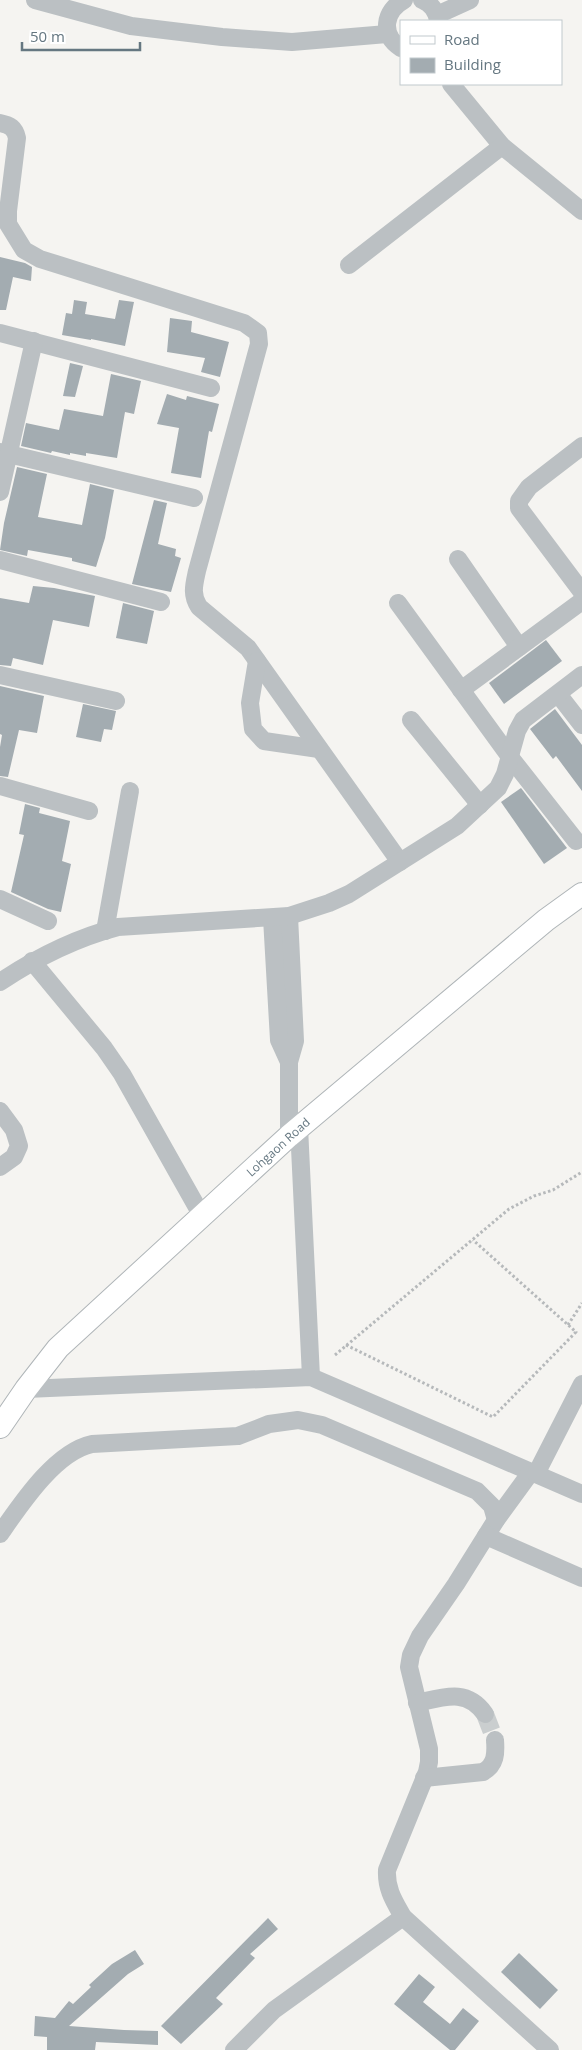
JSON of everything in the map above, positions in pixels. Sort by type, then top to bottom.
[{"type":"main road","name":"Lohgaon Road","points":[[0,1427],[26,1388],[58,1348],[294,1131],[546,920],[582,894]]},
{"type":"street","points":[[35,0],[132,26],[222,38],[292,42],[387,34]]},
{"type":"street","points":[[400,47],[394,44],[387,34],[387,24],[395,5],[404,0]]},
{"type":"street","points":[[422,0],[427,1],[438,18],[470,0]]},
{"type":"street","points":[[452,85],[502,146],[582,211]]},
{"type":"street","points":[[0,123],[8,125],[15,131],[17,138],[8,224],[24,250],[40,259],[244,323],[258,333],[259,344],[193,590],[194,600],[199,607],[248,648],[400,862]]},
{"type":"street","points":[[349,265],[502,146]]},
{"type":"street","points":[[0,333],[210,388]]},
{"type":"street","points":[[0,492],[4,453],[34,341]]},
{"type":"street","points":[[582,446],[529,487],[519,501],[519,508],[582,592]]},
{"type":"street","points":[[4,453],[194,498]]},
{"type":"street","points":[[458,559],[519,647]]},
{"type":"street","points":[[0,560],[161,602]]},
{"type":"street","points":[[461,690],[582,602]]},
{"type":"street","points":[[398,603],[510,757],[576,841]]},
{"type":"street","points":[[257,661],[250,702],[253,730],[264,742],[320,748]]},
{"type":"street","points":[[0,675],[116,701]]},
{"type":"street","points":[[0,982],[32,960],[118,927],[280,917],[329,903],[349,894],[457,826],[480,805],[498,788],[505,774],[517,731],[523,720],[582,675]]},
{"type":"street","points":[[558,694],[582,725]]},
{"type":"street","points":[[411,720],[480,805]]},
{"type":"street","points":[[0,786],[89,811]]},
{"type":"street","points":[[104,931],[130,791]]},
{"type":"street","points":[[0,899],[48,921]]},
{"type":"street","points":[[280,917],[278,1040],[288,1062],[311,1377]]},
{"type":"street","points":[[32,960],[104,1048],[122,1074],[202,1216]]},
{"type":"street","points":[[0,1112],[14,1130],[19,1146],[14,1157],[0,1167]]},
{"type":"street","points":[[26,1388],[311,1377],[582,1494]]},
{"type":"street","points":[[550,2050],[403,1917],[388,1890],[387,1870],[429,1762],[429,1749],[409,1668],[411,1655],[416,1643],[496,1520],[534,1473],[582,1384]]},
{"type":"street","points":[[0,1534],[32,1488],[70,1453],[81,1446],[238,1436],[269,1424],[298,1420],[322,1425],[477,1491],[492,1506],[496,1520]]},
{"type":"street","points":[[486,1536],[582,1578]]},
{"type":"street","points":[[417,1703],[458,1696],[480,1706],[486,1714]]},
{"type":"street","points":[[424,1778],[483,1772],[490,1768],[494,1760],[495,1740]]},
{"type":"street","points":[[234,2050],[274,2010],[403,1917]]},
{"type":"path","points":[[335,1355],[509,1210],[534,1196],[553,1190],[582,1172]]},
{"type":"path","points":[[346,1345],[493,1417],[576,1332],[473,1240]]},
{"type":"path","points":[[568,1325],[582,1302]]},
{"type":"building","points":[[0,257],[25,263],[32,267],[31,281],[13,277],[6,310],[0,310]]},
{"type":"building","points":[[74,300],[87,302],[85,314],[115,319],[119,300],[134,302],[125,346],[62,335],[66,313],[72,314]]},
{"type":"building","points":[[170,318],[192,321],[191,332],[229,342],[220,377],[201,372],[205,358],[167,352]]},
{"type":"building","points":[[70,363],[83,366],[75,397],[63,396]]},
{"type":"building","points":[[111,374],[141,381],[134,414],[125,412],[117,458],[86,453],[86,456],[52,451],[51,453],[21,446],[26,423],[59,430],[64,409],[103,416]]},
{"type":"building","points":[[167,394],[186,400],[187,396],[219,404],[212,432],[209,431],[201,478],[171,473],[179,428],[157,424]]},
{"type":"building","points":[[17,467],[47,474],[38,517],[82,525],[90,484],[114,490],[105,538],[96,567],[72,561],[72,558],[28,550],[27,556],[0,550]]},
{"type":"building","points":[[154,500],[167,503],[158,544],[176,549],[175,556],[181,558],[171,592],[132,584]]},
{"type":"building","points":[[33,586],[95,596],[89,627],[53,620],[43,665],[13,658],[11,666],[0,665],[0,598],[29,603]]},
{"type":"building","points":[[123,603],[154,611],[147,644],[116,638]]},
{"type":"building","points":[[546,640],[562,661],[504,704],[489,683]]},
{"type":"building","points":[[0,686],[44,696],[37,733],[19,730],[8,777],[0,776],[2,735],[0,734]]},
{"type":"building","points":[[83,704],[116,711],[112,730],[104,729],[101,742],[76,737]]},
{"type":"building","points":[[555,709],[582,745],[582,791],[556,756],[553,759],[530,729]]},
{"type":"building","points":[[521,788],[567,848],[544,864],[501,802]]},
{"type":"building","points":[[25,804],[40,808],[39,813],[70,821],[62,861],[71,864],[61,912],[48,909],[11,892],[24,835],[19,834]]},
{"type":"building","points":[[268,1918],[278,1929],[250,1954],[255,1958],[216,1998],[223,2004],[181,2044],[161,2026]]},
{"type":"building","points":[[135,1950],[144,1964],[128,1974],[69,2026],[158,2031],[158,2045],[96,2042],[95,2050],[47,2050],[47,2037],[34,2036],[35,2016],[55,2018],[69,2001],[73,2004],[91,1987],[89,1985],[112,1964]]},
{"type":"building","points":[[519,1953],[558,1990],[540,2009],[501,1972]]},
{"type":"building","points":[[419,1974],[435,1987],[423,2002],[450,2024],[463,2008],[479,2021],[455,2050],[450,2050],[394,2004]]},
{"type":"tunnel","points":[[485,1714],[495,1740]]}]
